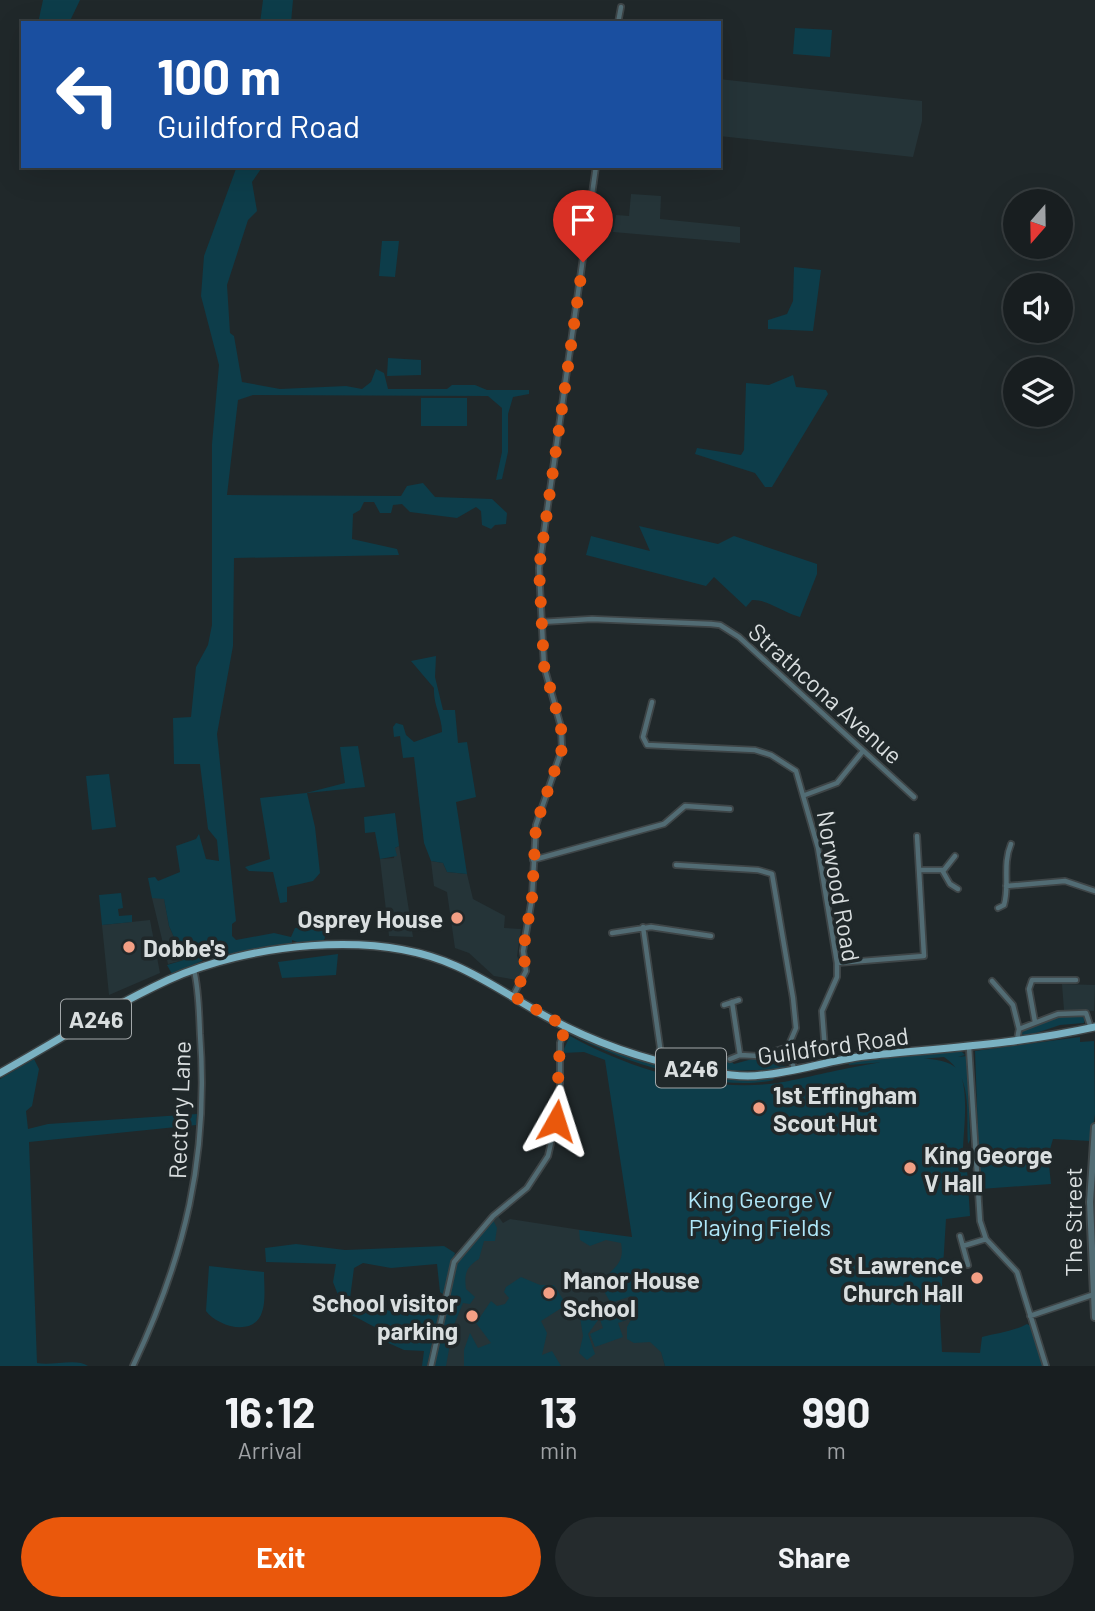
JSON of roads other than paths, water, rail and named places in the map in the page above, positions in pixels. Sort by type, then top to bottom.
[{"type":"main road","name":"Guildford Road","points":[[0,1073],[152,988],[194,970],[334,943],[369,944],[433,957],[513,996],[566,1027],[625,1052],[658,1061],[744,1076],[826,1063],[1017,1041],[1093,1028]]},
{"type":"street","points":[[618,21],[621,7]]},
{"type":"street","points":[[513,996],[526,971],[523,951],[532,898],[538,815],[562,749],[561,727],[546,678],[541,622],[540,553],[596,168]]},
{"type":"street","name":"Strathcona Avenue","points":[[541,622],[592,619],[720,625],[739,637],[914,797]]},
{"type":"street","name":"Norwood Road","points":[[652,702],[643,743],[652,746],[765,752],[796,771],[818,848],[837,964],[837,977],[822,1011],[826,1063]]},
{"type":"street","name":"Norwood Road","points":[[805,795],[837,783],[863,751]]},
{"type":"street","points":[[533,860],[664,824],[685,806],[730,809]]},
{"type":"street","points":[[837,964],[924,956],[917,836]]},
{"type":"street","points":[[998,908],[1004,905],[1006,859],[1011,844]]},
{"type":"street","points":[[919,870],[943,870],[955,856]]},
{"type":"street","points":[[676,865],[768,871],[774,884],[795,1016],[795,1032],[788,1047],[794,1070]]},
{"type":"street","points":[[943,870],[950,884],[958,889]]},
{"type":"street","points":[[1006,886],[1065,881],[1095,891]]},
{"type":"street","points":[[643,927],[660,1047],[658,1061]]},
{"type":"street","points":[[612,933],[643,927],[711,936]]},
{"type":"street","name":"Rectory Lane","points":[[133,1366],[169,1286],[196,1177],[203,1072],[194,970]]},
{"type":"street","points":[[1035,1022],[1029,989],[1032,981],[1076,980]]},
{"type":"street","points":[[992,981],[1013,1005],[1019,1029],[1017,1041]]},
{"type":"street","points":[[724,1005],[739,1000]]},
{"type":"street","points":[[732,1002],[740,1055]]},
{"type":"street","points":[[1019,1029],[1058,1014],[1081,1013],[1089,1016],[1093,1028]]},
{"type":"street","points":[[431,1366],[454,1262],[494,1216],[527,1188],[548,1156],[559,1103],[560,1043],[566,1027]]},
{"type":"street","points":[[730,1059],[740,1055],[752,1057],[788,1047]]},
{"type":"street","points":[[969,1047],[975,1190],[979,1221],[986,1239],[1015,1268],[1042,1344],[1046,1366]]},
{"type":"street","name":"The Street","points":[[1095,1126],[1090,1174],[1095,1317]]},
{"type":"street","points":[[960,1236],[968,1265]]},
{"type":"street","points":[[963,1246],[986,1239]]},
{"type":"street","points":[[1030,1316],[1093,1295]]},
{"type":"place","name":"Osprey House","points":[[457,918]]},
{"type":"place","name":"Dobbe's","points":[[129,947]]},
{"type":"place","name":"1st Effingham Scout Hut","points":[[759,1108]]},
{"type":"place","name":"King George V Hall","points":[[910,1168]]},
{"type":"place","name":"St Lawrence Church Hall","points":[[977,1278]]},
{"type":"place","name":"Manor House School","points":[[549,1293]]},
{"type":"place","name":"School visitor parking","points":[[472,1316]]},
{"type":"park label","name":"King George V Playing Fields","points":[[760,1212]]}]
